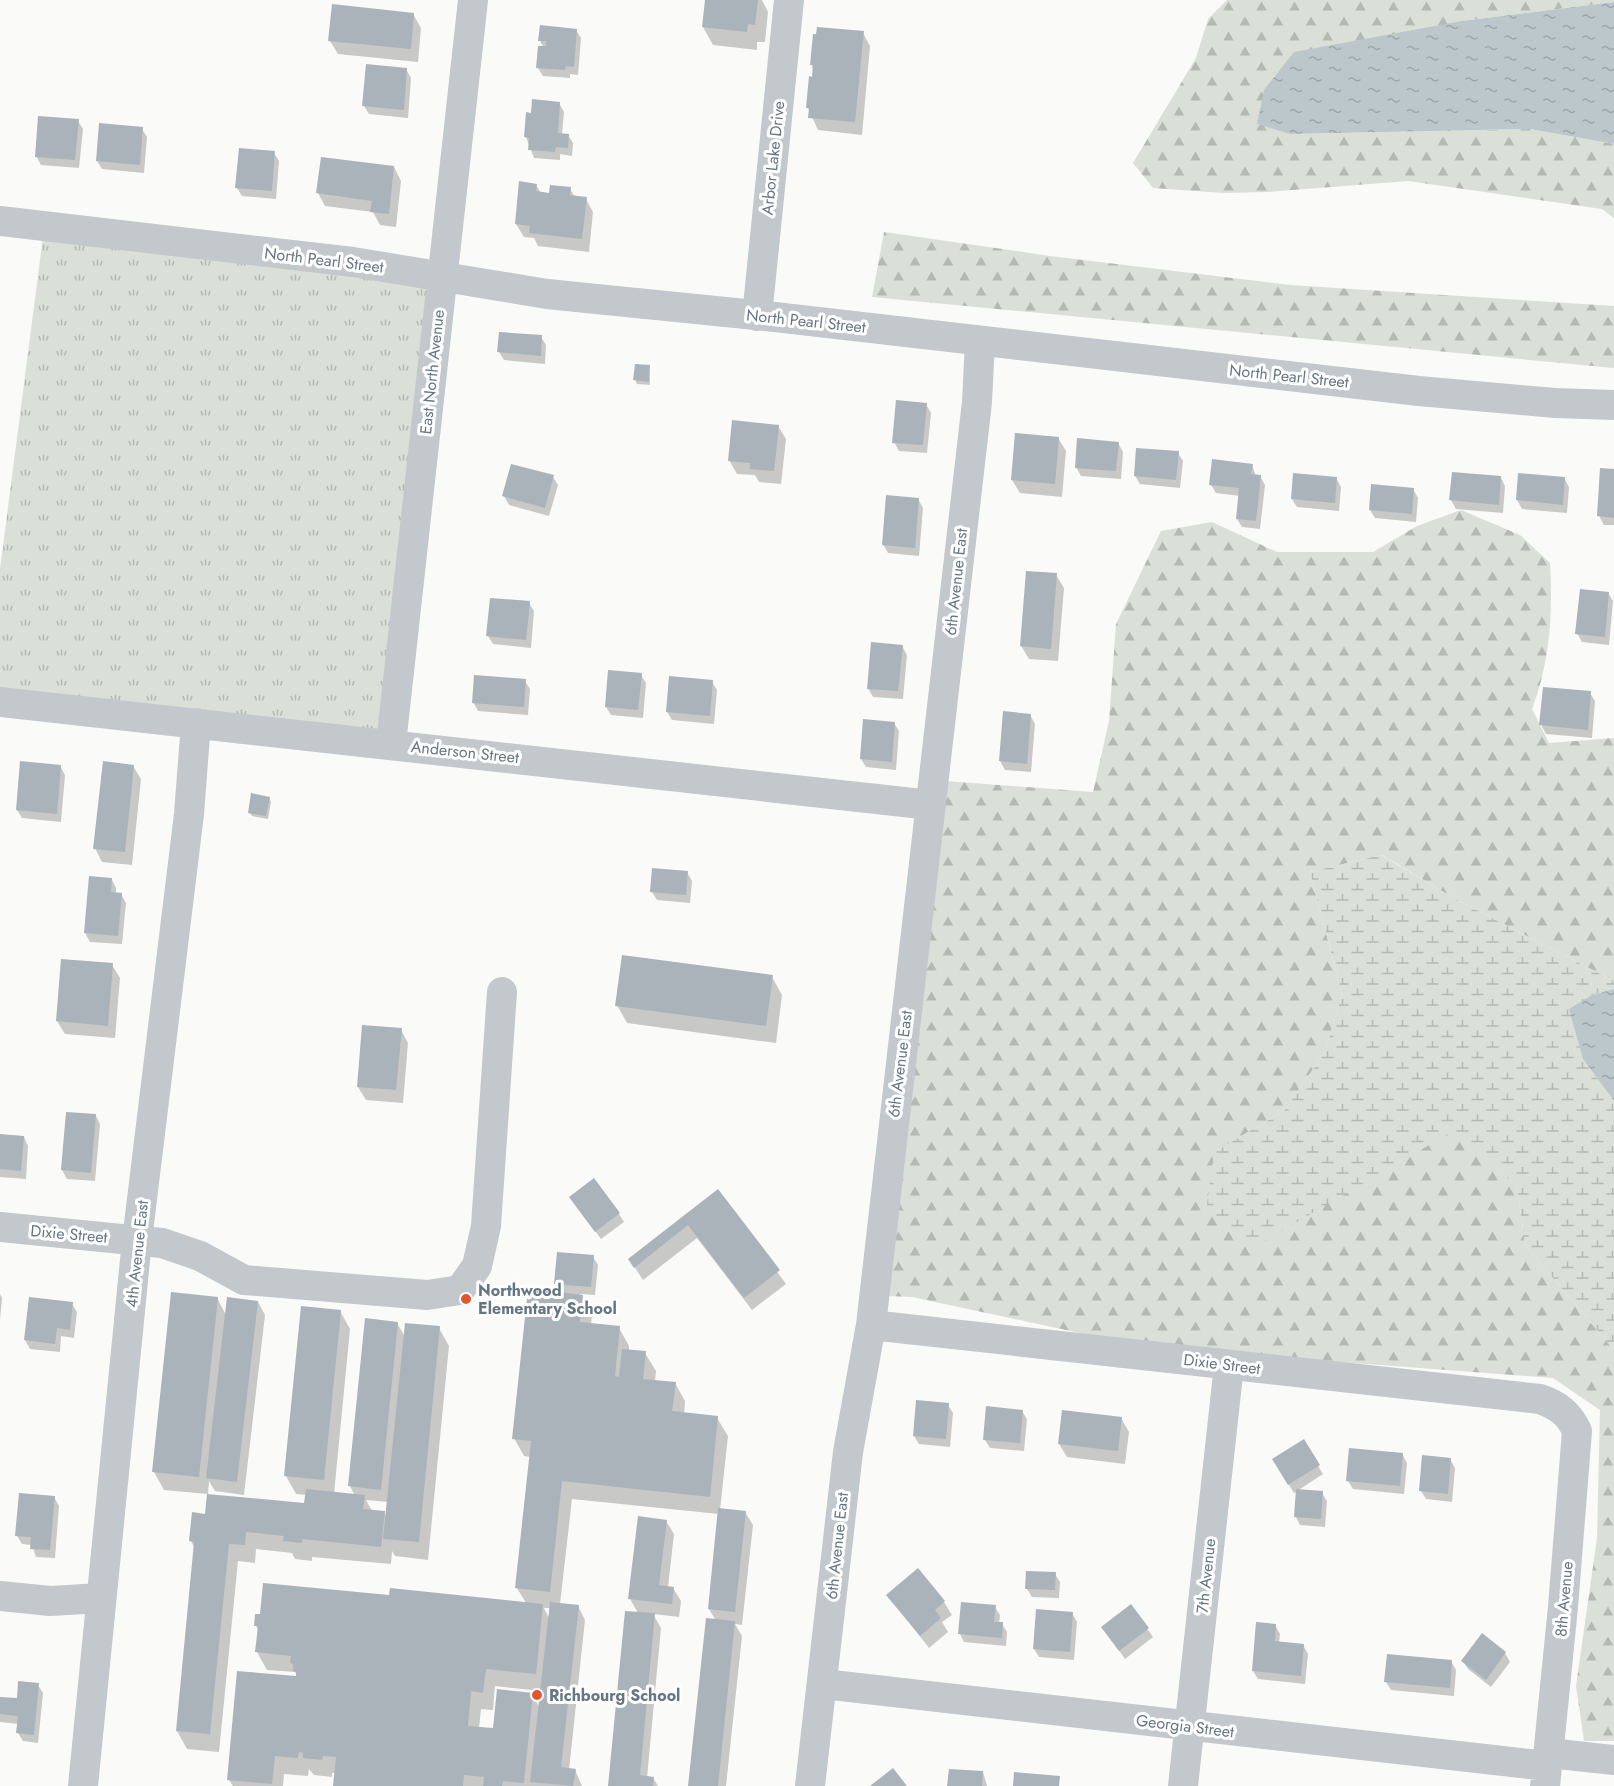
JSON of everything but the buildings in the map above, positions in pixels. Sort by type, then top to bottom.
[{"type":"street","name":"East North Avenue","points":[[390,744],[473,0]]},
{"type":"street","name":"Arbor Lake Drive","points":[[757,316],[789,0]]},
{"type":"street","name":"North Pearl Street","points":[[0,221],[352,262],[547,294],[1419,391],[1555,403],[1614,405]]},
{"type":"street","name":"6th Avenue East","points":[[810,1786],[846,1463],[871,1325],[977,402],[980,341]]},
{"type":"street","name":"Anderson Street","points":[[0,702],[931,805]]},
{"type":"street","name":"4th Avenue East","points":[[83,1786],[137,1240],[189,814],[196,723]]},
{"type":"street","name":"Dixie Street","points":[[0,1227],[162,1243],[200,1256],[244,1280],[427,1295],[460,1290],[477,1266],[486,1226],[502,992]]},
{"type":"street","name":"Dixie Street","points":[[871,1325],[1540,1399],[1558,1406],[1567,1415]]},
{"type":"street","name":"7th Avenue","points":[[1183,1786],[1229,1365]]},
{"type":"street","name":"8th Avenue","points":[[1547,1768],[1575,1468],[1577,1431],[1567,1415]]},
{"type":"street","points":[[0,1596],[50,1601],[101,1598]]},
{"type":"street","name":"Georgia Street","points":[[823,1684],[1547,1768],[1614,1760]]},
{"type":"green space","points":[[1227,0],[1614,0],[1614,2],[1462,21],[1257,123],[1290,134],[1530,129],[1614,144],[1614,218],[1602,209],[1408,181],[1267,192],[1224,193],[1153,188],[1133,163],[1196,58],[1208,19]]},
{"type":"green space","points":[[884,232],[1050,256],[1290,285],[1614,306],[1614,368],[872,297]]},
{"type":"green space","points":[[43,237],[429,285],[379,732],[0,690],[0,569]]},
{"type":"green space","points":[[1461,510],[1520,535],[1550,563],[1549,637],[1543,673],[1532,709],[1549,743],[1614,738],[1614,981],[1457,900],[1382,855],[1310,872],[1342,994],[1325,1052],[1284,1111],[1214,1152],[1256,1245],[1450,1132],[1517,1186],[1525,1245],[1614,1350],[1614,1741],[1584,1741],[1576,1686],[1597,1538],[1600,1410],[1553,1378],[1219,1353],[1117,1341],[912,1297],[886,1296],[946,781],[1093,792],[1109,721],[1116,624],[1161,531],[1212,522],[1277,552],[1373,552],[1417,526]]},
{"type":"green space","points":[[1381,855],[1457,900],[1614,981],[1614,989],[1592,995],[1583,1059],[1614,1101],[1614,1350],[1525,1245],[1517,1186],[1450,1133],[1256,1246],[1206,1212],[1214,1152],[1284,1111],[1325,1052],[1342,994],[1310,872]]},
{"type":"water","points":[[1614,2],[1614,144],[1530,129],[1290,134],[1257,124],[1264,90],[1294,52],[1462,21]]},
{"type":"water","points":[[1614,989],[1614,1101],[1583,1059],[1569,1009],[1592,995]]},
{"type":"place","name":"Northwood Elementary School","points":[[466,1299]]},
{"type":"place","name":"Richbourg School","points":[[537,1695]]}]
